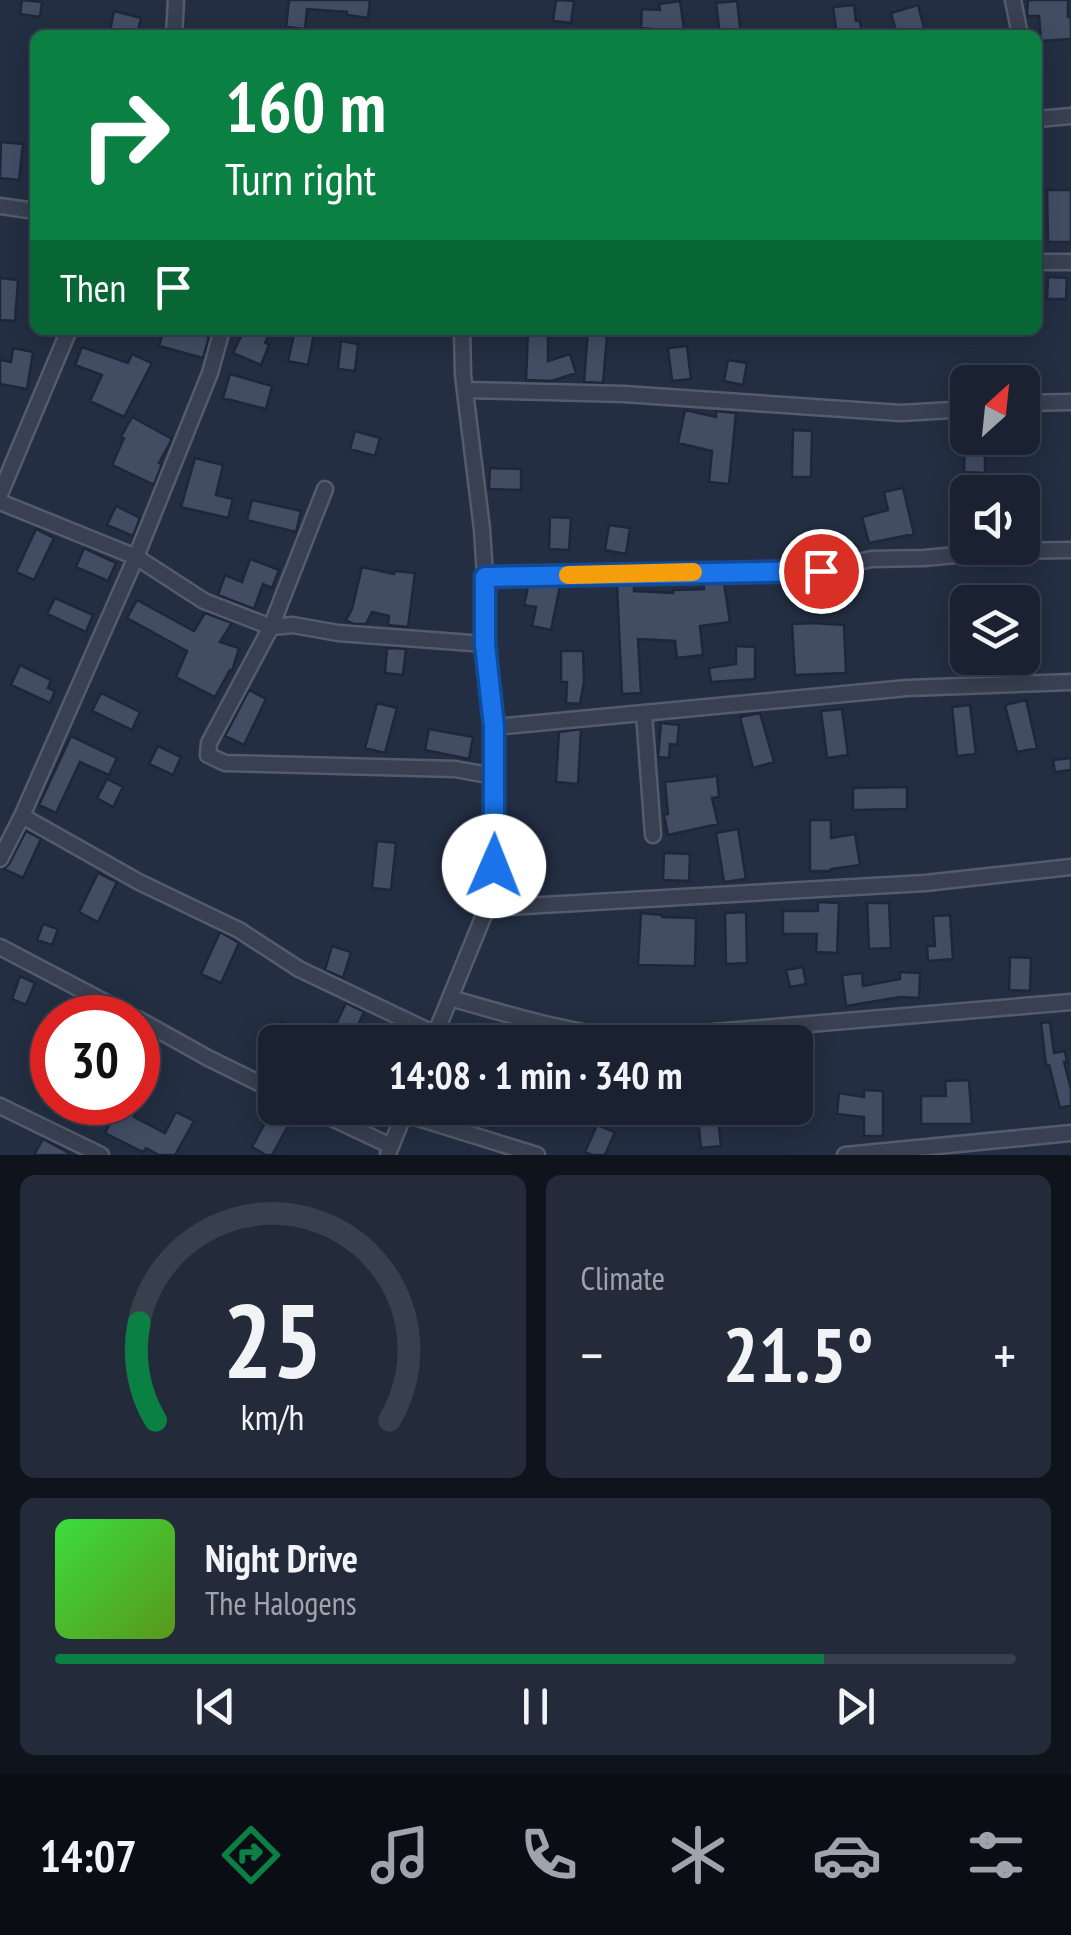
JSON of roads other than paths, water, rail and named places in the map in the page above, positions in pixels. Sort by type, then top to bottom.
[{"type":"street","points":[[174,30],[176,0]]},
{"type":"street","points":[[1014,0],[1019,30]]},
{"type":"street","points":[[1042,119],[1071,116]]},
{"type":"street","points":[[0,206],[30,210]]},
{"type":"street","points":[[1042,262],[1071,262]]},
{"type":"street","points":[[0,494],[67,335]]},
{"type":"street","points":[[0,859],[136,557],[210,374],[221,335]]},
{"type":"street","points":[[439,1025],[494,893],[494,727],[485,644],[482,529],[462,335]]},
{"type":"street","points":[[466,390],[624,394],[901,413],[950,411]]},
{"type":"street","points":[[1040,401],[1071,402]]},
{"type":"street","points":[[325,489],[272,627],[208,744],[208,755],[225,763],[455,769],[494,776]]},
{"type":"street","points":[[0,502],[136,557],[204,600],[272,627],[293,624],[338,633],[485,644]]},
{"type":"street","points":[[485,577],[821,571],[871,560],[1071,550]]},
{"type":"street","points":[[494,727],[907,688],[1071,682]]},
{"type":"street","points":[[644,712],[653,835]]},
{"type":"street","points":[[22,816],[409,1025]]},
{"type":"street","points":[[489,908],[925,883],[1071,867]]},
{"type":"street","points":[[0,947],[92,995]]},
{"type":"street","points":[[450,998],[507,1015],[632,1039],[1071,1002]]},
{"type":"street","points":[[160,1031],[258,1082]]},
{"type":"street","points":[[0,1106],[100,1155]]},
{"type":"street","points":[[342,1125],[390,1151],[400,1125]]},
{"type":"street","points":[[448,1125],[537,1155]]},
{"type":"street","points":[[845,1155],[1071,1134]]}]
